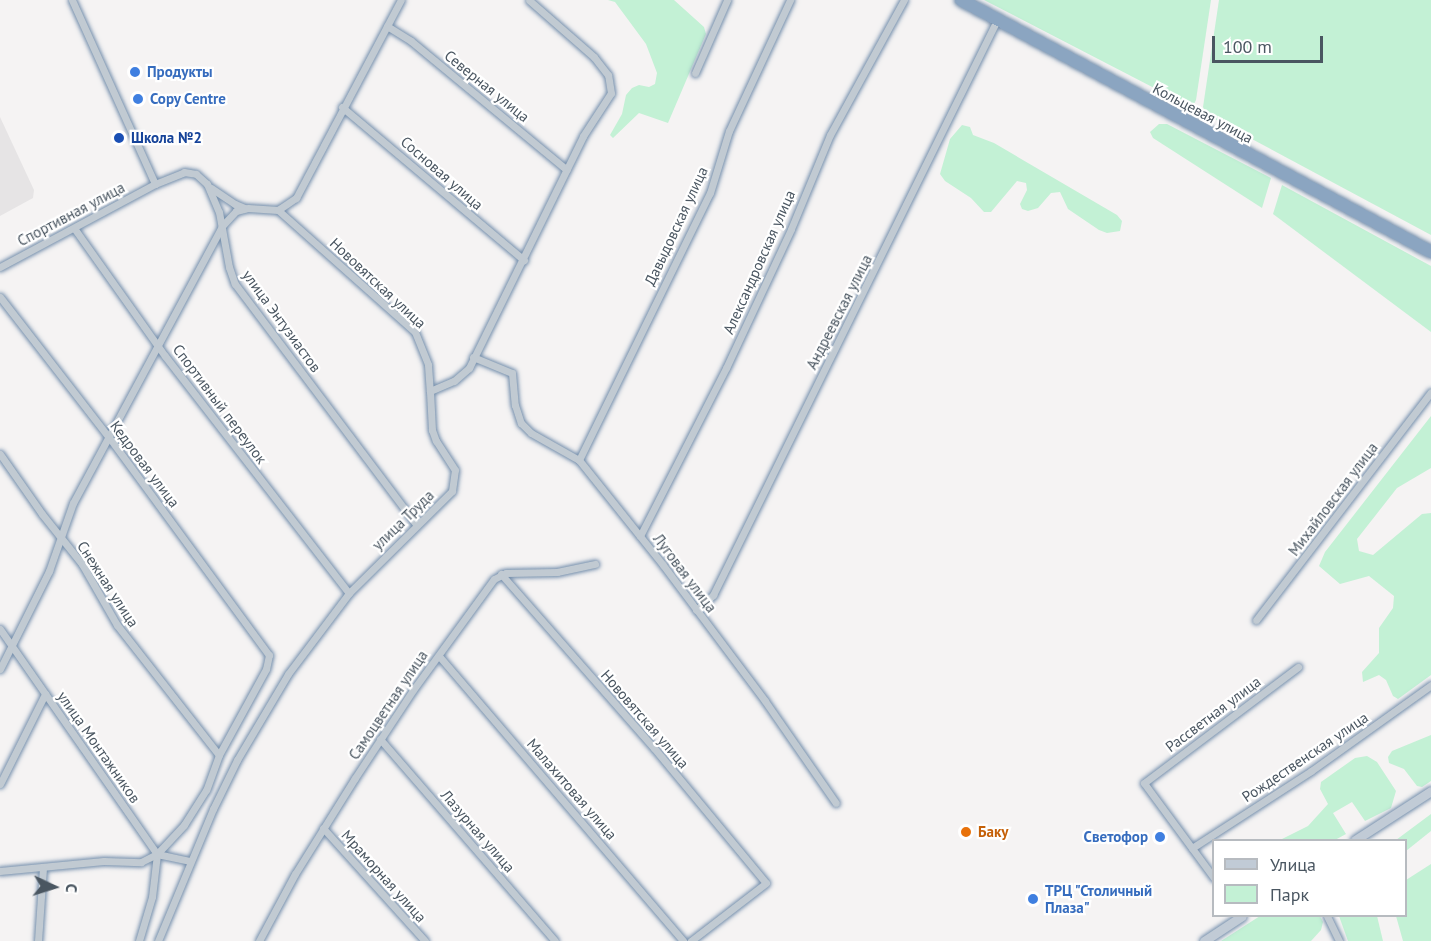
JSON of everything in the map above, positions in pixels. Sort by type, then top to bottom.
[{"type":"highway","name":"Кольцевая улица","points":[[961,0],[1431,252]]},
{"type":"street","points":[[72,0],[156,184],[184,172],[196,174],[235,204],[248,208],[278,210],[296,198],[302,188],[342,107],[401,0]]},
{"type":"street","points":[[430,391],[460,378],[473,357],[524,260],[584,136],[608,100],[611,87],[608,75],[594,57],[529,0]]},
{"type":"street","points":[[695,73],[727,0]]},
{"type":"street","name":"Давыдовская улица","points":[[579,460],[710,193],[729,131],[790,0]]},
{"type":"street","name":"Александровская улица","points":[[640,536],[726,368],[791,229],[830,135],[904,0]]},
{"type":"street","name":"Андреевская улица","points":[[696,610],[713,594],[997,20]]},
{"type":"street","name":"Северная улица","points":[[387,26],[411,41],[567,170]]},
{"type":"street","name":"Сосновая улица","points":[[342,107],[369,127],[524,260]]},
{"type":"street","name":"Спортивная улица","points":[[0,267],[156,184]]},
{"type":"street","name":"улица Энтузиастов","points":[[207,184],[216,201],[229,267],[235,284],[416,524]]},
{"type":"street","points":[[0,669],[37,600],[62,538],[73,503],[108,436],[222,226],[230,214],[248,208]]},
{"type":"street","name":"Нововятская улица","points":[[278,210],[415,332],[426,357],[430,391]]},
{"type":"street","name":"Спортивный переулок","points":[[74,228],[158,344],[349,593]]},
{"type":"street","name":"Кедровая улица","points":[[0,297],[108,436],[267,650],[270,660],[266,669],[219,755]]},
{"type":"street","name":"Луговая улица","points":[[473,357],[513,373],[515,405],[521,423],[531,433],[579,460],[640,536],[765,701],[836,803]]},
{"type":"street","name":"улица Труда","points":[[158,941],[189,861],[237,760],[288,674],[349,593],[416,524],[452,491],[456,478],[451,462],[436,441],[432,430],[430,391]]},
{"type":"street","name":"Михайловская улица","points":[[1256,620],[1431,392]]},
{"type":"street","name":"Снежная улица","points":[[0,453],[82,564],[117,625],[219,755]]},
{"type":"street","points":[[501,574],[556,572],[595,564]]},
{"type":"street","name":"Нововятская улица","points":[[501,574],[654,748],[766,883],[691,941]]},
{"type":"street","name":"Самоцветная улица","points":[[261,938],[323,828],[380,739],[485,590],[501,574]]},
{"type":"street","name":"улица Монтажников","points":[[0,629],[157,854]]},
{"type":"street","name":"Малахитовая улица","points":[[439,656],[683,941]]},
{"type":"street","name":"Рассветная улица","points":[[1192,848],[1144,783],[1298,668]]},
{"type":"street","name":"Рождественская улица","points":[[1192,848],[1320,764],[1431,685]]},
{"type":"street","points":[[0,784],[45,694]]},
{"type":"street","name":"Лазурная улица","points":[[380,739],[555,941]]},
{"type":"street","points":[[0,871],[104,861],[141,862],[157,854],[193,813],[212,779],[219,755]]},
{"type":"street","points":[[1357,839],[1431,791]]},
{"type":"street","name":"Мраморная улица","points":[[323,828],[425,941]]},
{"type":"street","points":[[1192,848],[1212,875]]},
{"type":"street","points":[[157,854],[189,861]]},
{"type":"street","points":[[139,941],[152,897],[157,854]]},
{"type":"street","points":[[38,941],[43,867]]},
{"type":"street","points":[[1204,941],[1240,917]]},
{"type":"street","points":[[1328,917],[1339,941]]},
{"type":"street","points":[[261,938],[268,941]]},
{"type":"shaded area","points":[[0,117],[34,190],[33,198],[0,216]]},
{"type":"green space","points":[[608,0],[674,0],[704,27],[706,34],[668,123],[639,113],[613,138],[610,135],[622,114],[626,95],[632,88],[639,85],[649,87],[655,84],[657,73],[646,44],[615,2]]},
{"type":"green space","points":[[984,0],[1211,0],[1196,100],[1193,106],[1187,105]]},
{"type":"green space","points":[[1219,0],[1431,0],[1431,235],[1207,115],[1203,107]]},
{"type":"green space","points":[[1159,124],[1167,124],[1271,178],[1262,208],[1153,138],[1150,132]]},
{"type":"green space","points":[[962,125],[970,127],[973,135],[994,143],[1117,215],[1122,221],[1120,231],[1107,233],[1099,230],[1068,209],[1060,192],[1051,193],[1038,208],[1028,211],[1022,209],[1020,204],[1027,190],[1026,183],[1017,181],[991,212],[984,212],[971,198],[945,181],[940,174],[950,139]]},
{"type":"green space","points":[[1282,185],[1431,266],[1431,332],[1273,214]]},
{"type":"green space","points":[[1431,416],[1431,468],[1397,488],[1357,539],[1359,551],[1373,555],[1422,514],[1431,513],[1431,675],[1398,699],[1393,696],[1386,680],[1379,675],[1363,682],[1362,672],[1379,653],[1379,628],[1393,608],[1394,596],[1369,576],[1340,584],[1319,566],[1325,552]]},
{"type":"green space","points":[[1431,735],[1431,781],[1422,787],[1417,786],[1404,769],[1389,763],[1388,757],[1392,751]]},
{"type":"green space","points":[[1367,756],[1377,762],[1396,791],[1391,808],[1365,821],[1352,802],[1333,813],[1346,834],[1337,839],[1282,839],[1308,826],[1328,804],[1320,789],[1321,782],[1355,758]]},
{"type":"green space","points":[[1431,814],[1431,831],[1407,850],[1407,839],[1397,839]]},
{"type":"green space","points":[[1431,864],[1431,941],[1403,941],[1396,917],[1407,917],[1407,879]]},
{"type":"green space","points":[[1258,917],[1320,917],[1323,922],[1321,930],[1311,941],[1221,941]]},
{"type":"green space","points":[[1339,917],[1377,917],[1383,941],[1348,941]]},
{"type":"place","name":"Продукты","points":[[135,72]]},
{"type":"place","name":"Copy Centre","points":[[138,99]]},
{"type":"place","name":"Школа №2","points":[[119,138]]},
{"type":"place","name":"Баку","points":[[966,832]]},
{"type":"place","name":"Светофор","points":[[1160,837]]},
{"type":"place","name":"ТРЦ \"Столичный Плаза\"","points":[[1033,899]]}]
